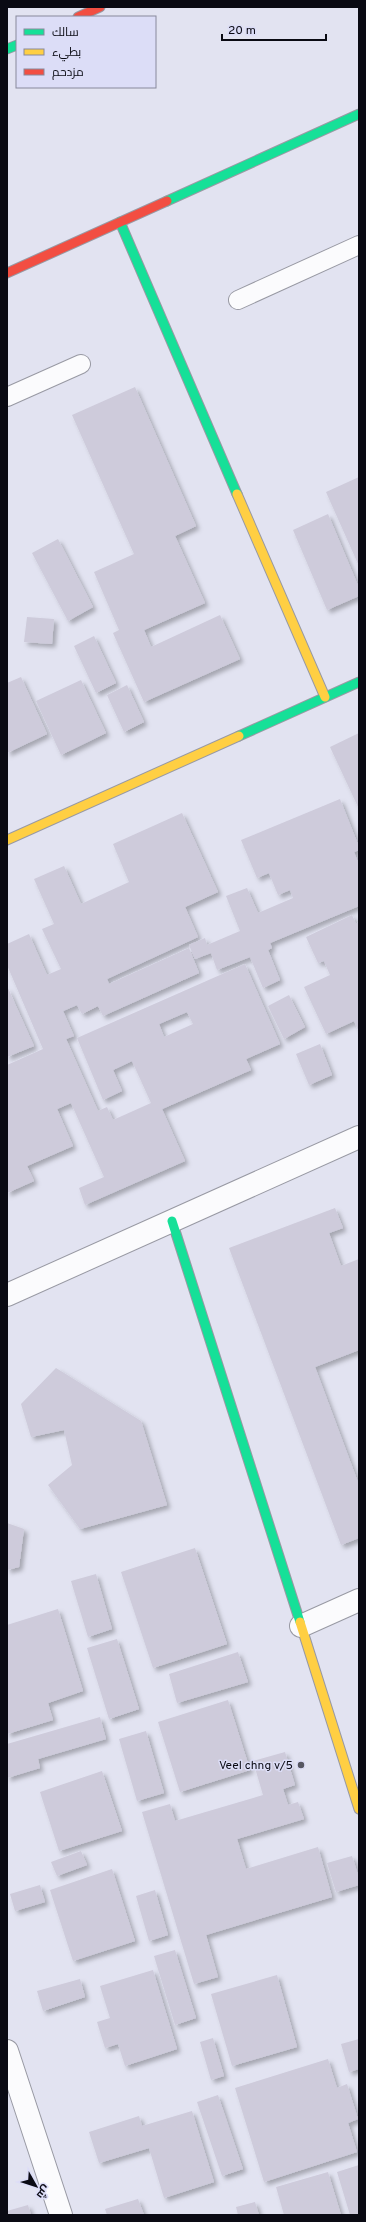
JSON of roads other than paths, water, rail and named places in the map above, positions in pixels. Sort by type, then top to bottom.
[{"type":"main road","points":[[80,16],[100,7]]},
{"type":"main road","points":[[7,273],[359,114]]},
{"type":"main road","points":[[120,222],[325,696]]},
{"type":"main road","points":[[7,840],[359,682]]},
{"type":"main road","points":[[172,1221],[359,1808]]},
{"type":"street","points":[[7,1295],[359,1137]]},
{"type":"street","points":[[301,1626],[359,1600]]},
{"type":"street","points":[[7,2051],[61,2215]]},
{"type":"lane","points":[[238,300],[359,245]]},
{"type":"lane","points":[[7,397],[81,364]]},
{"type":"place","name":"Veel chng v/5","points":[[301,1765]]}]
